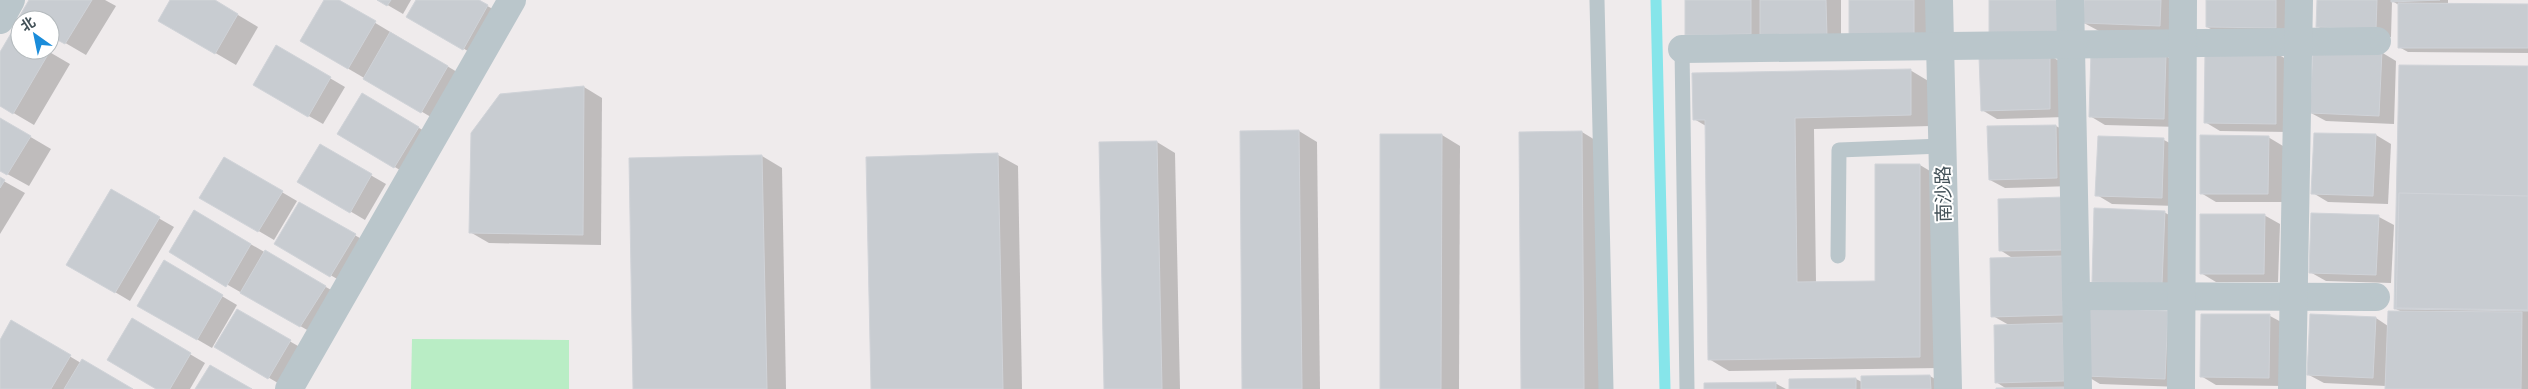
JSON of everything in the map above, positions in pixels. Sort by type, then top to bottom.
[{"type":"street","points":[[0,20],[11,0]]},
{"type":"street","points":[[288,389],[512,0]]},
{"type":"street","name":"南沙路","points":[[1939,0],[1948,389]]},
{"type":"street","points":[[2070,0],[2078,389]]},
{"type":"street","points":[[2181,389],[2183,0]]},
{"type":"street","points":[[2292,389],[2299,0]]},
{"type":"street","points":[[1682,49],[2377,41]]},
{"type":"street","points":[[2076,296],[2376,297]]},
{"type":"lane","points":[[1597,0],[1606,389]]},
{"type":"lane","points":[[1682,49],[1687,389]]},
{"type":"lane","points":[[1838,256],[1839,150],[1942,146]]},
{"type":"green space","points":[[412,339],[569,340],[569,389],[411,389]]},
{"type":"building","points":[[29,0],[92,0],[65,44],[60,41],[60,10],[23,10]]},
{"type":"building","points":[[170,0],[215,0],[238,14],[215,54],[158,21]]},
{"type":"building","points":[[324,0],[339,0],[376,21],[348,69],[300,41]]},
{"type":"building","points":[[377,0],[391,0],[387,6]]},
{"type":"building","points":[[416,0],[479,0],[488,5],[463,50],[406,17]]},
{"type":"building","points":[[1685,0],[1751,0],[1751,34],[1685,35]]},
{"type":"building","points":[[1760,0],[1826,0],[1827,37],[1760,38]]},
{"type":"building","points":[[1849,0],[1914,0],[1914,37],[1849,38]]},
{"type":"building","points":[[1989,0],[2065,0],[2065,31],[1989,33]]},
{"type":"building","points":[[2084,0],[2161,0],[2160,26],[2083,23]]},
{"type":"building","points":[[2206,0],[2276,0],[2276,28],[2206,27]]},
{"type":"building","points":[[2317,0],[2377,0],[2376,29],[2316,27]]},
{"type":"building","points":[[2391,0],[2440,0],[2391,2]]},
{"type":"building","points":[[2398,3],[2528,4],[2528,48],[2398,48]]},
{"type":"building","points":[[390,32],[448,66],[421,113],[363,79]]},
{"type":"building","points":[[10,35],[10,60],[45,60],[13,114],[0,106],[0,52]]},
{"type":"building","points":[[276,45],[331,77],[308,117],[253,85]]},
{"type":"building","points":[[2313,49],[2382,51],[2379,116],[2310,113]]},
{"type":"building","points":[[2091,52],[2166,55],[2164,119],[2089,117]]},
{"type":"building","points":[[2205,52],[2276,52],[2276,124],[2204,123]]},
{"type":"building","points":[[2050,54],[2050,109],[1981,111],[1979,56]]},
{"type":"building","points":[[2399,65],[2528,66],[2528,311],[2394,309]]},
{"type":"building","points":[[1911,69],[1911,115],[1795,118],[1797,282],[1875,281],[1875,164],[1920,164],[1920,357],[1708,360],[1705,120],[1693,120],[1692,73]]},
{"type":"building","points":[[584,86],[583,235],[469,233],[471,133],[500,94]]},
{"type":"building","points":[[362,93],[419,127],[394,168],[337,134]]},
{"type":"building","points":[[0,118],[31,136],[7,175],[0,171]]},
{"type":"building","points":[[2056,125],[2057,178],[1989,180],[1987,126]]},
{"type":"building","points":[[1299,130],[1302,389],[1242,389],[1240,131]]},
{"type":"building","points":[[1582,131],[1584,389],[1521,389],[1519,132]]},
{"type":"building","points":[[2314,133],[2376,134],[2373,196],[2311,194]]},
{"type":"building","points":[[1380,134],[1442,134],[1441,389],[1380,389]]},
{"type":"building","points":[[2200,135],[2269,136],[2268,194],[2200,194]]},
{"type":"building","points":[[2098,136],[2164,138],[2162,198],[2095,196]]},
{"type":"building","points":[[1157,141],[1162,389],[1104,389],[1099,142]]},
{"type":"building","points":[[320,144],[372,174],[350,213],[297,182]]},
{"type":"building","points":[[998,153],[1003,389],[871,389],[866,157]]},
{"type":"building","points":[[762,155],[767,389],[633,389],[629,158]]},
{"type":"building","points":[[224,157],[283,191],[258,232],[199,198]]},
{"type":"building","points":[[0,177],[5,180],[0,188]]},
{"type":"building","points":[[111,189],[160,217],[115,293],[66,265]]},
{"type":"building","points":[[2399,193],[2528,196],[2528,310],[2396,308]]},
{"type":"building","points":[[2064,197],[2066,250],[1999,251],[1998,199]]},
{"type":"building","points":[[299,202],[356,234],[330,277],[274,244]]},
{"type":"building","points":[[2094,208],[2165,211],[2162,284],[2092,282]]},
{"type":"building","points":[[194,210],[251,244],[226,287],[169,252]]},
{"type":"building","points":[[2311,213],[2379,215],[2376,275],[2309,273]]},
{"type":"building","points":[[2200,214],[2265,214],[2264,274],[2200,274]]},
{"type":"building","points":[[265,250],[326,286],[300,327],[240,293]]},
{"type":"building","points":[[2062,256],[2063,315],[1991,317],[1990,258]]},
{"type":"building","points":[[164,260],[223,295],[197,340],[137,306]]},
{"type":"building","points":[[2086,308],[2168,311],[2165,379],[2084,376]]},
{"type":"building","points":[[237,309],[291,340],[268,379],[214,347]]},
{"type":"building","points":[[2388,311],[2522,312],[2521,389],[2385,389]]},
{"type":"building","points":[[2201,314],[2270,314],[2269,378],[2200,377]]},
{"type":"building","points":[[2310,314],[2376,317],[2373,378],[2307,375]]},
{"type":"building","points":[[132,318],[191,353],[170,389],[156,389],[107,360]]},
{"type":"building","points":[[11,320],[71,355],[51,389],[0,389],[0,340]]},
{"type":"building","points":[[2063,323],[2064,381],[1995,383],[1994,325]]},
{"type":"building","points":[[82,359],[133,389],[64,389]]},
{"type":"building","points":[[210,365],[252,389],[195,389]]},
{"type":"building","points":[[1930,375],[1931,389],[1861,389],[1861,376]]},
{"type":"building","points":[[1856,378],[1856,389],[1789,389],[1789,379]]},
{"type":"building","points":[[1776,382],[1776,389],[1704,389],[1704,383]]},
{"type":"building","points":[[2065,387],[2065,389],[1996,389],[1996,388]]},
{"type":"waterway","points":[[1656,0],[1665,389]]}]
